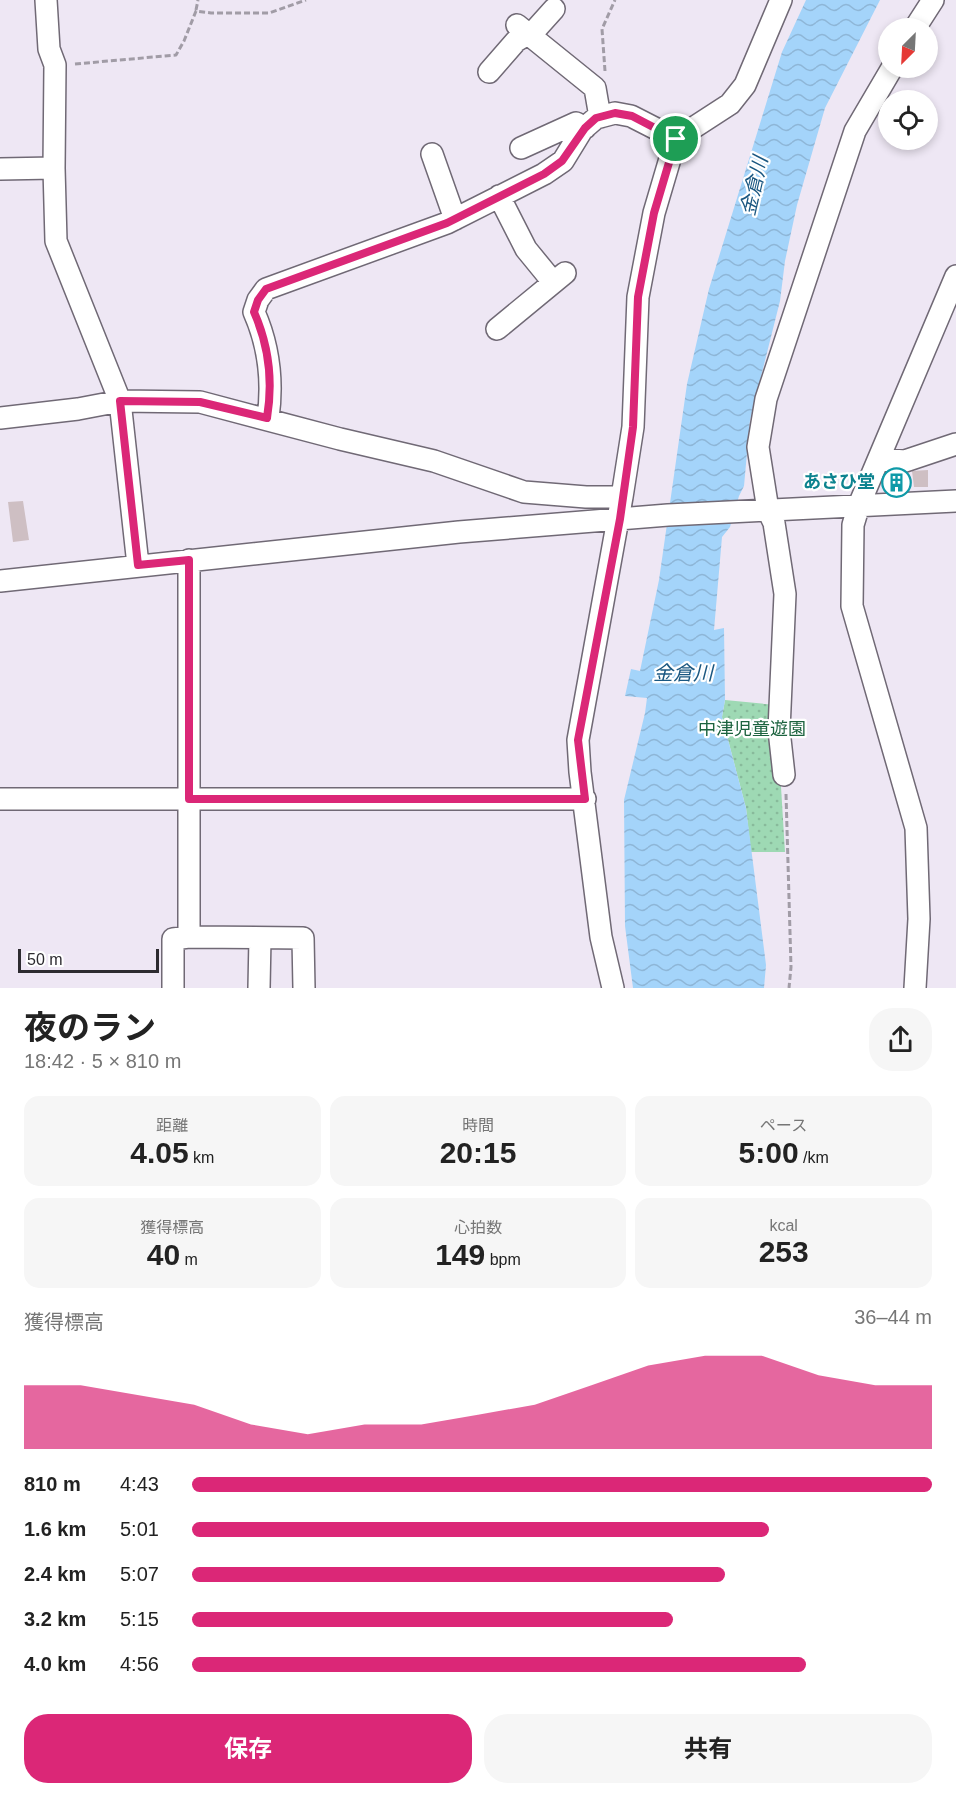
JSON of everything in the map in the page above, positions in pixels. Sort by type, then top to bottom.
[{"type":"street","points":[[46,0],[49,49],[55,65],[56,241],[120,401],[138,565]]},
{"type":"street","points":[[613,988],[602,937],[578,740],[620,519],[633,427],[638,297],[654,213],[676,139],[730,104],[745,85],[781,0]]},
{"type":"street","points":[[921,18],[933,0]]},
{"type":"street","points":[[522,30],[536,29],[554,9]]},
{"type":"street","points":[[267,418],[271,392],[268,361],[260,325],[254,312],[258,300],[266,289],[455,219],[544,174],[562,161],[593,122],[595,88],[522,30]]},
{"type":"street","points":[[489,72],[516,41],[522,30]]},
{"type":"street","points":[[784,775],[779,730],[785,594],[774,523],[762,510],[758,447],[766,399],[855,131],[886,78]]},
{"type":"street","points":[[521,148],[576,123],[593,122],[615,113],[632,116],[676,139]]},
{"type":"street","points":[[434,153],[455,219]]},
{"type":"street","points":[[0,169],[54,168]]},
{"type":"street","points":[[498,329],[559,278],[526,249],[499,196]]},
{"type":"street","points":[[915,988],[919,919],[916,828],[852,606],[853,525],[956,276]]},
{"type":"street","points":[[0,418],[78,409],[120,401],[200,402],[434,461],[524,492],[586,497],[622,497]]},
{"type":"street","points":[[879,459],[905,461],[956,444]]},
{"type":"street","points":[[0,581],[448,533],[668,515],[956,501]]},
{"type":"street","points":[[189,560],[189,937]]},
{"type":"street","points":[[0,799],[585,799]]},
{"type":"street","points":[[173,988],[173,939],[189,937],[303,938],[304,988]]},
{"type":"street","points":[[260,938],[260,988]]},
{"type":"path","points":[[55,65],[176,55],[184,42],[198,0]]},
{"type":"path","points":[[196,11],[269,13],[306,0]]},
{"type":"path","points":[[596,95],[605,71],[602,29],[615,0]]},
{"type":"path","points":[[784,775],[788,828],[791,967],[789,988]]},
{"type":"green space","name":"中津児童遊園","points":[[725,700],[776,705],[785,852],[751,852],[746,808],[722,717]]},
{"type":"water","name":"金倉川","points":[[806,0],[880,0],[825,108],[797,205],[785,261],[780,301],[750,420],[744,486],[730,527],[722,537],[714,630],[724,628],[725,700],[722,717],[746,808],[766,965],[764,988],[633,988],[625,926],[624,800],[647,698],[625,696],[631,669],[640,671],[659,580],[687,384],[709,289],[782,52]]},
{"type":"building","points":[[928,470],[928,487],[914,487],[912,471]]},
{"type":"building","name":"あさひ堂","points":[[885,474],[907,474],[908,490],[885,491]]},
{"type":"building","points":[[23,501],[29,540],[13,542],[8,502]]},
{"type":"place","name":"あさひ堂","points":[[896,482]]},
{"type":"route","points":[[615,113],[632,116],[676,139],[654,213],[638,297],[633,427],[620,519],[578,740],[585,799],[189,799],[189,560],[138,565],[120,401],[200,402],[267,418],[271,392],[268,361],[260,325],[254,312],[258,300],[266,289],[447,223],[544,174],[562,161],[574,146],[582,130],[596,118],[615,113]]}]
